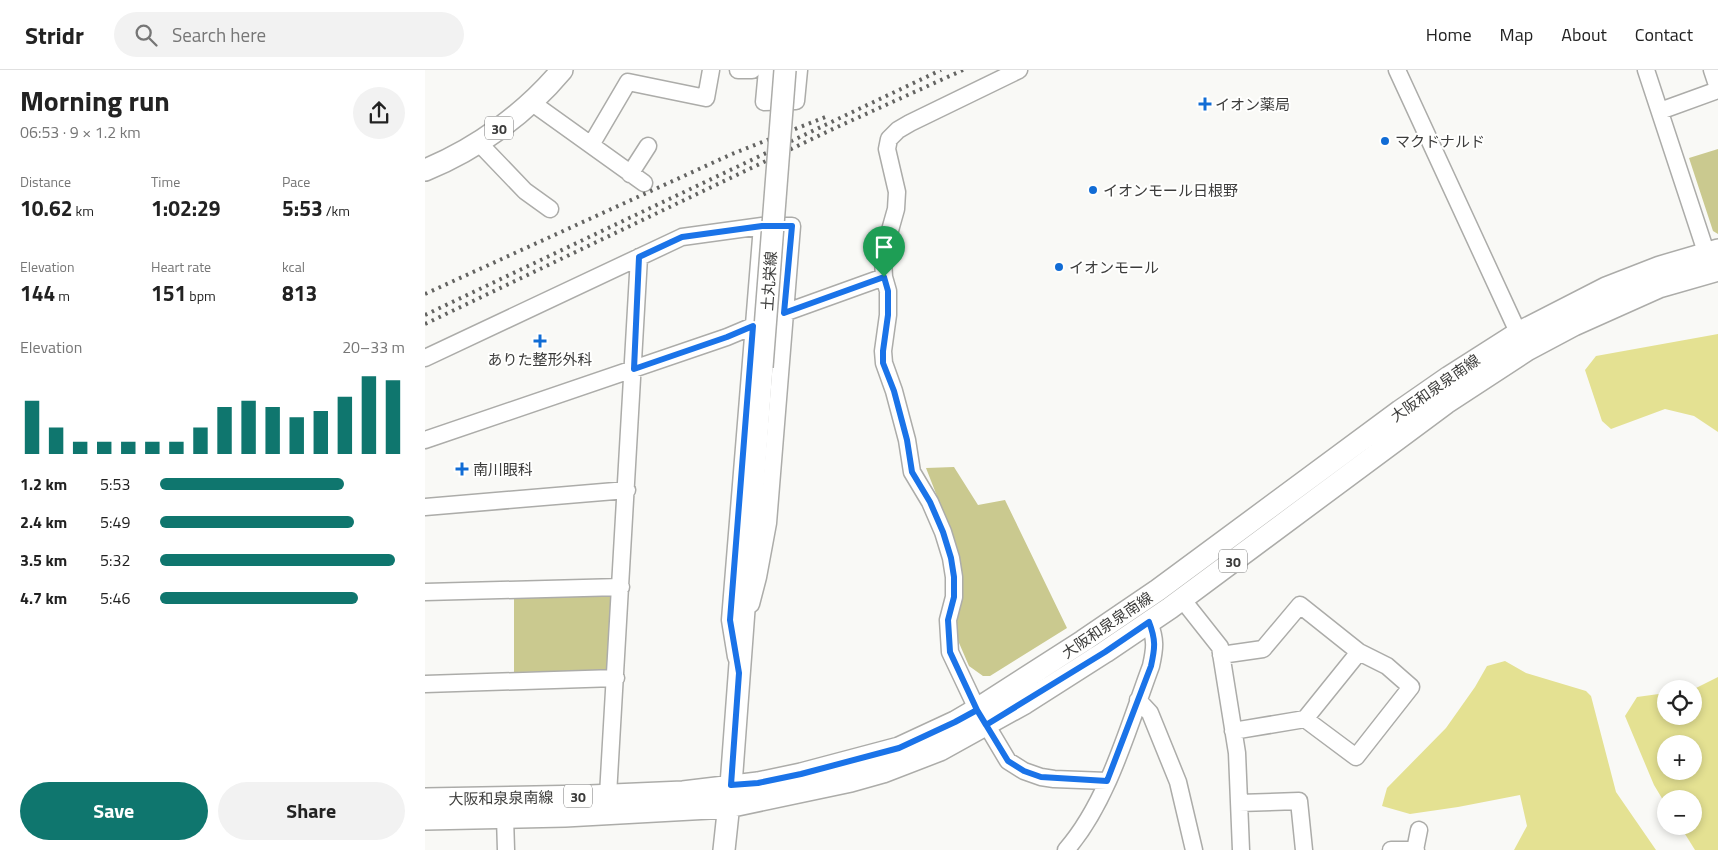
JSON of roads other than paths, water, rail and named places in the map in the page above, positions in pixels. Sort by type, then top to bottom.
[{"type":"main road","name":"30","points":[[425,170],[456,155],[501,127],[531,102],[562,70]]},
{"type":"main road","name":"土丸栄線","points":[[725,850],[785,70]]},
{"type":"main road","name":"大阪和泉泉南線","points":[[425,800],[683,792],[758,783],[801,774],[899,748],[955,722],[981,717],[1097,658],[1181,599],[1446,403],[1522,342],[1606,288],[1660,267],[1712,251]]},
{"type":"main road","name":"大阪和泉泉南線","points":[[425,819],[565,816],[728,807],[799,793],[883,772],[940,750],[1083,641],[1158,590],[1449,377],[1522,342],[1574,325],[1659,287],[1718,270]]},
{"type":"street","points":[[591,145],[629,82],[706,98],[711,70]]},
{"type":"street","points":[[738,70],[752,70]]},
{"type":"street","points":[[767,70],[764,102],[796,101],[799,70]]},
{"type":"street","points":[[1019,70],[910,123],[898,130],[889,139],[887,149],[897,192],[897,209],[883,260],[884,277],[888,291],[888,315],[883,363],[894,391],[907,440],[912,472],[930,502],[943,532],[951,558],[954,577],[954,597],[948,620],[950,652],[981,717],[1008,761],[1024,771],[1032,775],[1054,779],[1107,781]]},
{"type":"street","points":[[1397,70],[1522,342]]},
{"type":"street","points":[[1646,70],[1659,112],[1712,251]]},
{"type":"street","points":[[1659,112],[1718,89],[1712,70]]},
{"type":"street","points":[[531,102],[644,183]]},
{"type":"street","points":[[478,142],[525,191],[550,209]]},
{"type":"street","points":[[630,174],[648,146]]},
{"type":"street","points":[[739,673],[730,620],[762,226]]},
{"type":"street","points":[[425,358],[682,237],[762,226],[792,226],[768,523],[758,577],[741,643]]},
{"type":"street","points":[[608,795],[639,257]]},
{"type":"street","points":[[425,440],[727,337],[784,313],[884,277]]},
{"type":"street","points":[[425,507],[627,490]]},
{"type":"street","points":[[425,592],[621,588]]},
{"type":"street","points":[[1181,599],[1220,647],[1237,753],[1241,850]]},
{"type":"street","points":[[1221,655],[1263,649],[1300,605],[1359,652],[1387,666],[1411,687],[1356,757],[1305,719]]},
{"type":"street","points":[[1067,850],[1081,831],[1107,781],[1151,666],[1155,648],[1154,636],[1149,622]]},
{"type":"street","points":[[1233,731],[1305,719],[1359,652]]},
{"type":"street","points":[[425,684],[616,678]]},
{"type":"street","points":[[1138,700],[1150,713],[1178,782],[1194,850]]},
{"type":"street","points":[[1239,803],[1299,801],[1303,850]]},
{"type":"street","points":[[505,818],[506,850]]},
{"type":"street","points":[[1391,850],[1415,850],[1419,830]]},
{"type":"railway","points":[[425,315],[941,70]]},
{"type":"railway","points":[[425,324],[835,128],[963,70]]},
{"type":"railway","points":[[425,294],[732,154],[828,116]]},
{"type":"place","name":"イオン薬局","points":[[1205,104]]},
{"type":"place","name":"マクドナルド","points":[[1385,141]]},
{"type":"place","name":"イオンモール日根野","points":[[1093,190]]},
{"type":"place","name":"イオンモール","points":[[1059,267]]},
{"type":"place","name":"ありた整形外科","points":[[540,341]]},
{"type":"place","name":"南川眼科","points":[[462,469]]}]
